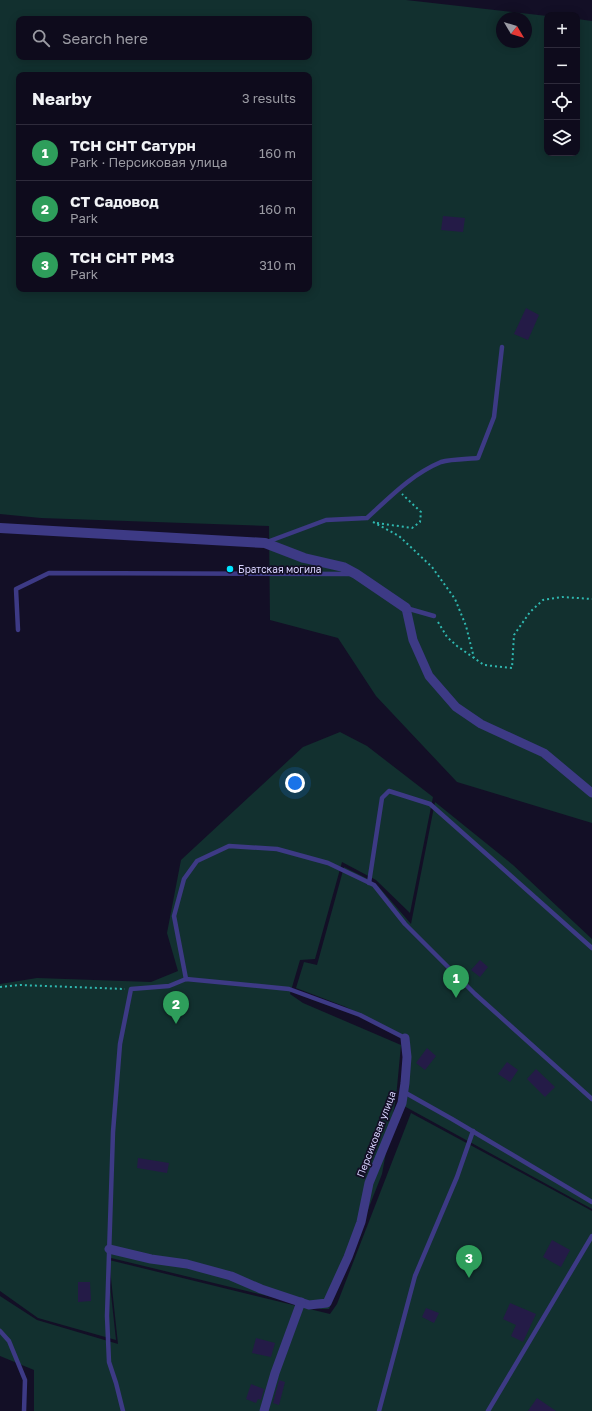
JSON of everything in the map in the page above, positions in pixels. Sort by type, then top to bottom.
[{"type":"street","points":[[0,528],[265,543],[304,558],[343,567],[356,574],[406,608],[413,640],[429,676],[456,707],[481,724],[544,753],[592,793]]},
{"type":"street","name":"Персиковая улица","points":[[301,1302],[309,1305],[327,1303],[348,1257],[361,1222],[368,1184],[402,1103],[407,1058],[405,1038]]},
{"type":"street","points":[[109,1249],[151,1259],[187,1264],[231,1276],[261,1289],[301,1302],[274,1373],[264,1411]]},
{"type":"lane","points":[[265,543],[326,520],[367,518],[419,473],[443,462],[478,458],[494,417],[502,347]]},
{"type":"lane","points":[[18,630],[16,589],[49,573],[356,574]]},
{"type":"lane","points":[[406,608],[434,616]]},
{"type":"lane","points":[[369,883],[382,798],[389,791],[430,804],[592,948]]},
{"type":"lane","points":[[186,979],[174,916],[184,879],[197,861],[229,846],[277,849],[328,863],[374,885],[405,924],[475,994],[592,1099]]},
{"type":"lane","points":[[122,1411],[116,1383],[109,1362],[107,1316],[112,1132],[120,1044],[131,990],[169,986],[186,979],[289,989],[360,1015],[405,1038]]},
{"type":"lane","points":[[404,1092],[592,1202]]},
{"type":"lane","points":[[379,1411],[415,1276],[457,1177],[473,1132]]},
{"type":"lane","points":[[488,1411],[592,1236]]},
{"type":"lane","points":[[0,1331],[8,1341],[25,1380],[24,1411]]},
{"type":"path","points":[[376,523],[412,528],[420,522],[421,512],[398,490]]},
{"type":"path","points":[[367,518],[400,536],[432,567],[455,599],[466,626],[474,658]]},
{"type":"path","points":[[434,616],[447,637],[484,665],[512,668],[514,635],[530,612],[542,600],[562,597],[592,599]]},
{"type":"path","points":[[0,987],[20,985],[131,990]]},
{"type":"green space","points":[[0,0],[406,0],[512,12],[496,12],[496,48],[532,48],[532,14],[544,16],[544,156],[580,156],[580,19],[592,21],[592,823],[457,782],[376,696],[338,638],[270,620],[269,526],[41,518],[0,514]]},
{"type":"green space","points":[[340,732],[367,746],[433,797],[410,913],[376,880],[342,862],[315,959],[300,960],[290,994],[303,1003],[401,1045],[396,1098],[382,1174],[329,1309],[321,1309],[107,1257],[116,1340],[38,1318],[0,1291],[0,984],[37,978],[151,982],[178,971],[167,933],[181,860],[303,747]]},
{"type":"green space","points":[[435,802],[513,865],[592,939],[592,1209],[404,1106],[407,1038],[346,1007],[296,988],[304,962],[317,965],[344,867],[378,886],[411,924]]},
{"type":"green space","points":[[411,1113],[592,1211],[592,1411],[34,1411],[34,1370],[0,1356],[0,1296],[37,1320],[118,1344],[109,1260],[330,1314],[337,1304]]},
{"type":"building","points":[[443,216],[465,218],[463,232],[441,230]]},
{"type":"building","points":[[526,308],[539,315],[528,340],[514,334]]},
{"type":"building","points":[[480,960],[488,967],[480,977],[471,970]]},
{"type":"building","points":[[427,1048],[436,1056],[425,1070],[416,1063]]},
{"type":"building","points":[[507,1062],[518,1070],[510,1082],[498,1074]]},
{"type":"building","points":[[536,1069],[555,1087],[545,1097],[527,1079]]},
{"type":"building","points":[[138,1158],[169,1163],[167,1173],[137,1168]]},
{"type":"building","points":[[552,1240],[570,1250],[561,1267],[543,1257]]},
{"type":"building","points":[[78,1282],[90,1282],[91,1301],[78,1302]]},
{"type":"building","points":[[510,1303],[536,1314],[523,1342],[511,1336],[516,1325],[503,1319]]},
{"type":"building","points":[[426,1308],[439,1313],[434,1323],[422,1317]]},
{"type":"building","points":[[256,1338],[275,1343],[271,1357],[252,1353]]},
{"type":"building","points":[[279,1380],[285,1382],[279,1405],[273,1403]]},
{"type":"building","points":[[251,1384],[264,1389],[261,1400],[258,1399],[256,1403],[246,1399]]},
{"type":"building","points":[[537,1398],[556,1411],[528,1411]]},
{"type":"place","name":"Братская могила","points":[[230,569]]},
{"type":"place","name":"ТСН СНТ Сатурн","points":[[456,998]]},
{"type":"place","name":"СТ Садовод","points":[[176,1024]]},
{"type":"place","name":"ТСН СНТ РМЗ","points":[[469,1278]]}]
